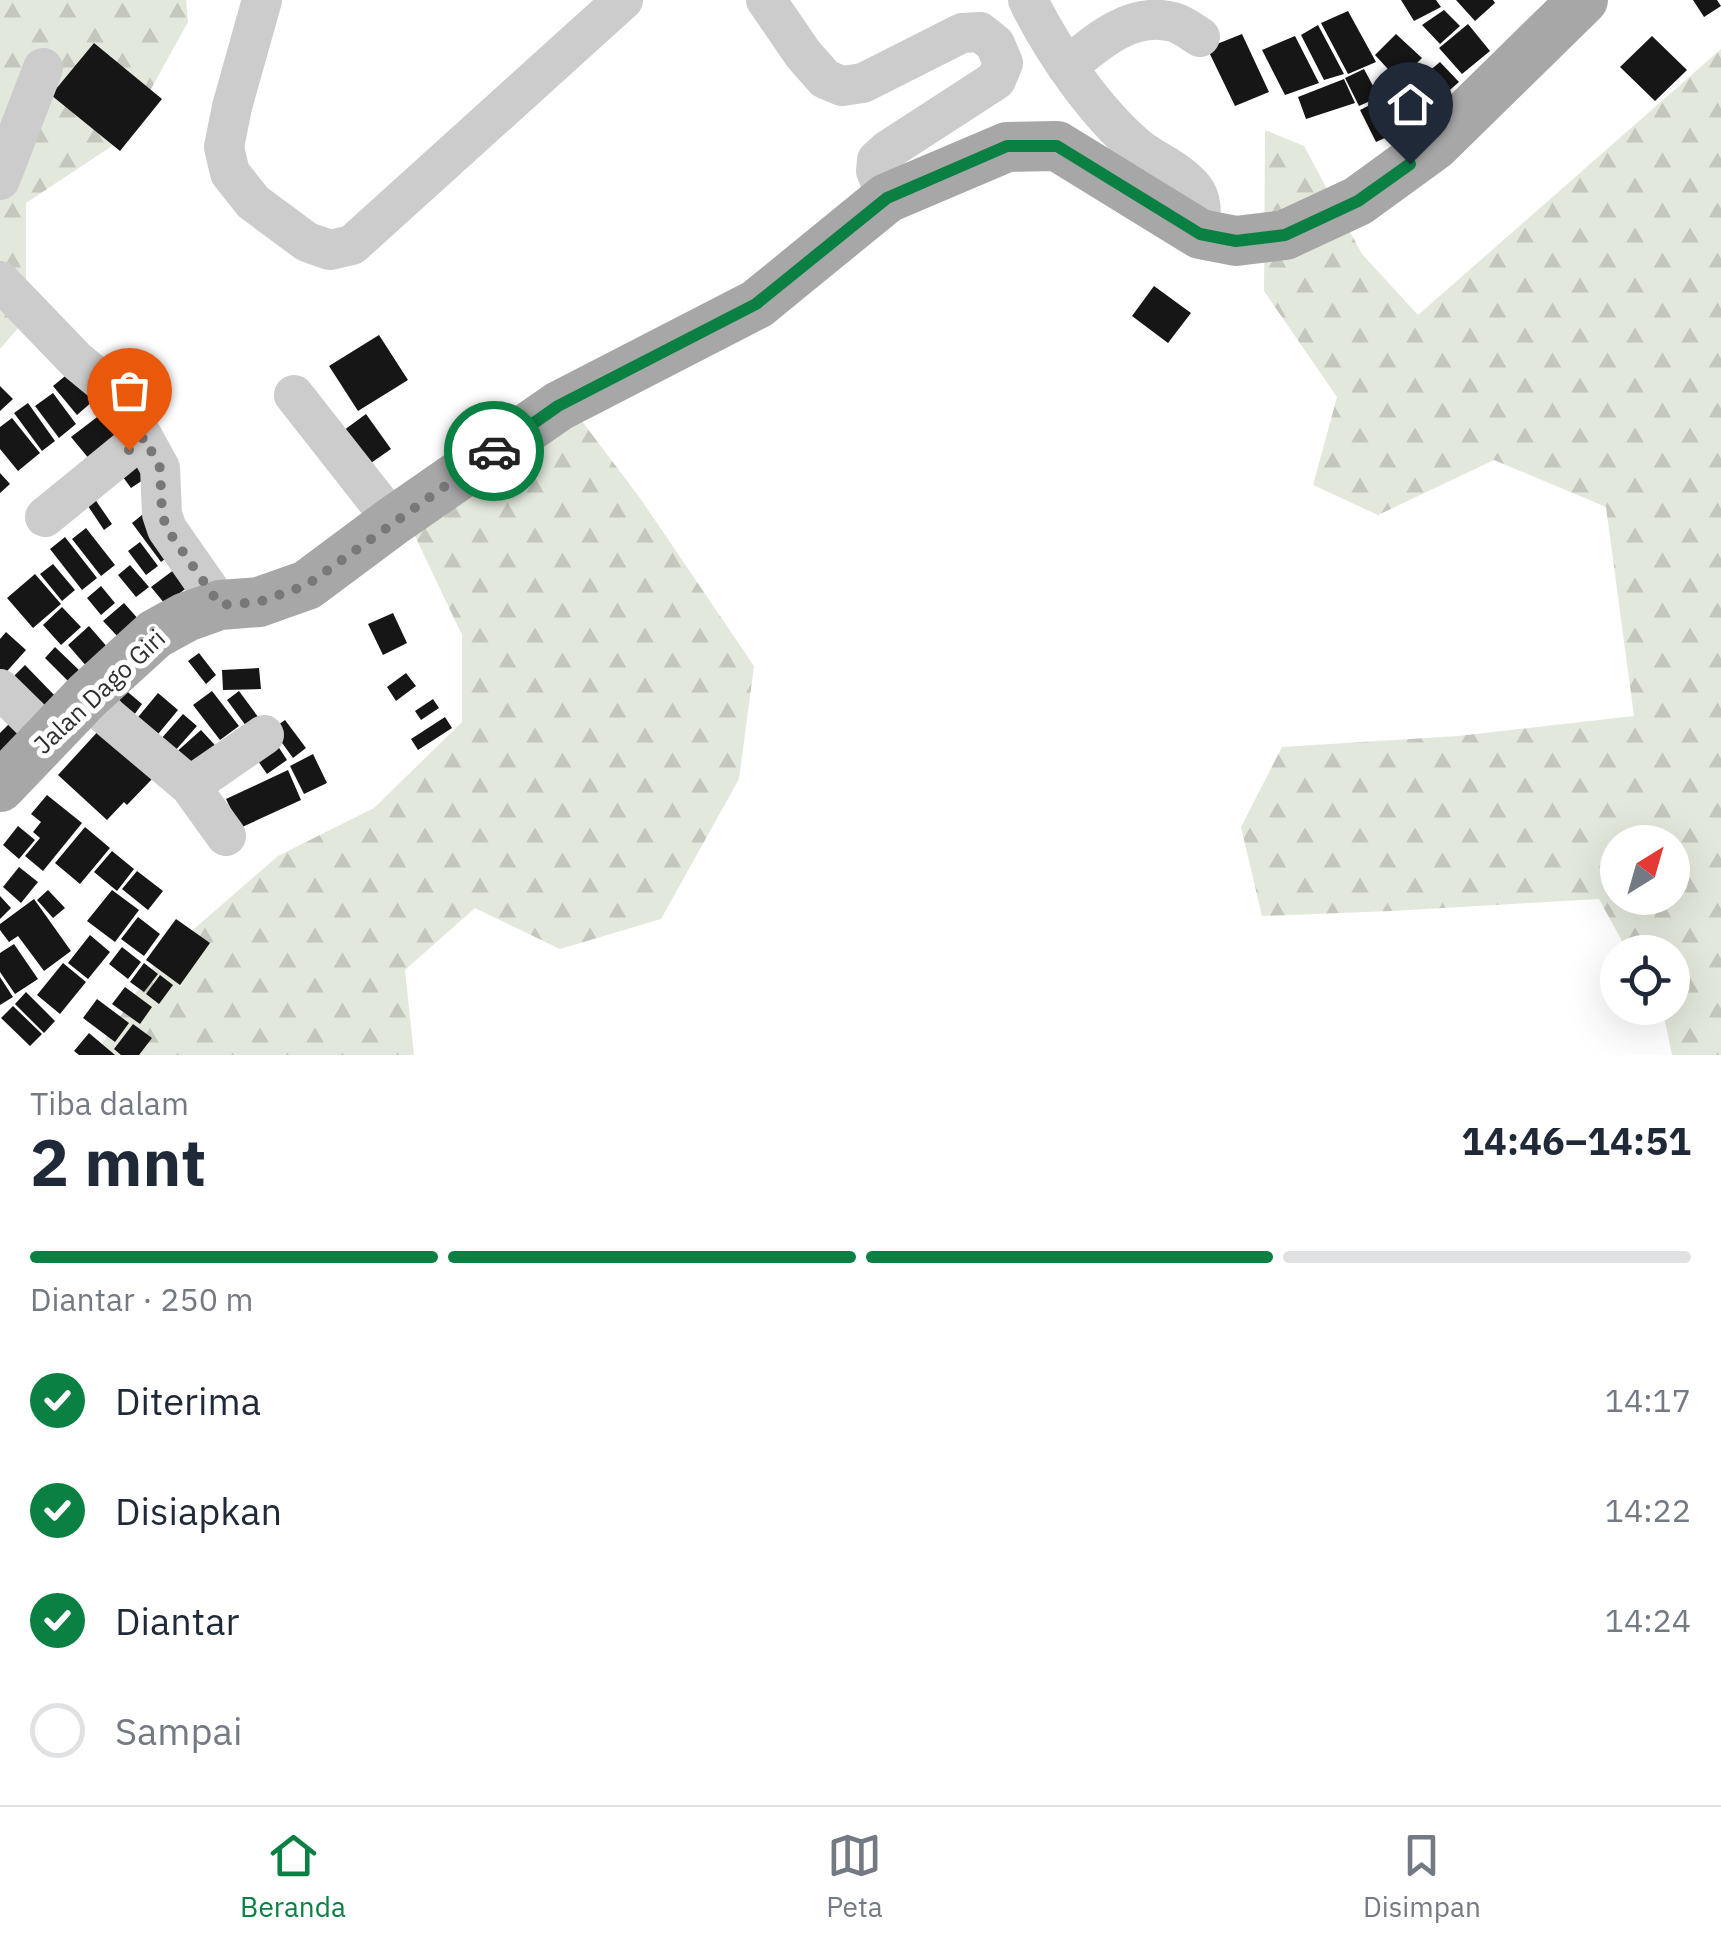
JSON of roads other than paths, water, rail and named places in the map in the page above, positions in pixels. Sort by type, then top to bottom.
[{"type":"main road","name":"Jalan Dago Giri","points":[[0,787],[87,696],[155,634],[220,605],[259,602],[307,585],[558,406],[756,304],[887,198],[1007,146],[1057,146],[1200,234],[1236,241],[1285,235],[1358,201],[1436,145],[1583,0]]},
{"type":"street","points":[[262,0],[224,147],[230,173],[253,202],[307,242],[330,250],[352,245],[623,0]]},
{"type":"street","points":[[766,0],[825,79],[842,86],[863,83],[962,33],[980,32],[995,44],[1003,63],[996,80],[877,160],[876,171],[887,198]]},
{"type":"street","points":[[1028,0],[1068,67],[1109,118],[1138,147],[1196,191],[1200,234]]},
{"type":"street","points":[[1068,67],[1104,36],[1127,25],[1154,20],[1176,22],[1200,37]]},
{"type":"street","points":[[0,180],[43,68]]},
{"type":"street","points":[[0,280],[77,361],[105,384],[144,437],[160,468],[162,514],[167,529],[220,605]]},
{"type":"street","points":[[294,395],[393,521]]},
{"type":"street","points":[[45,518],[144,437]]},
{"type":"street","points":[[0,688],[48,736]]},
{"type":"street","points":[[87,696],[190,786],[226,836]]},
{"type":"street","points":[[190,786],[264,735]]}]
